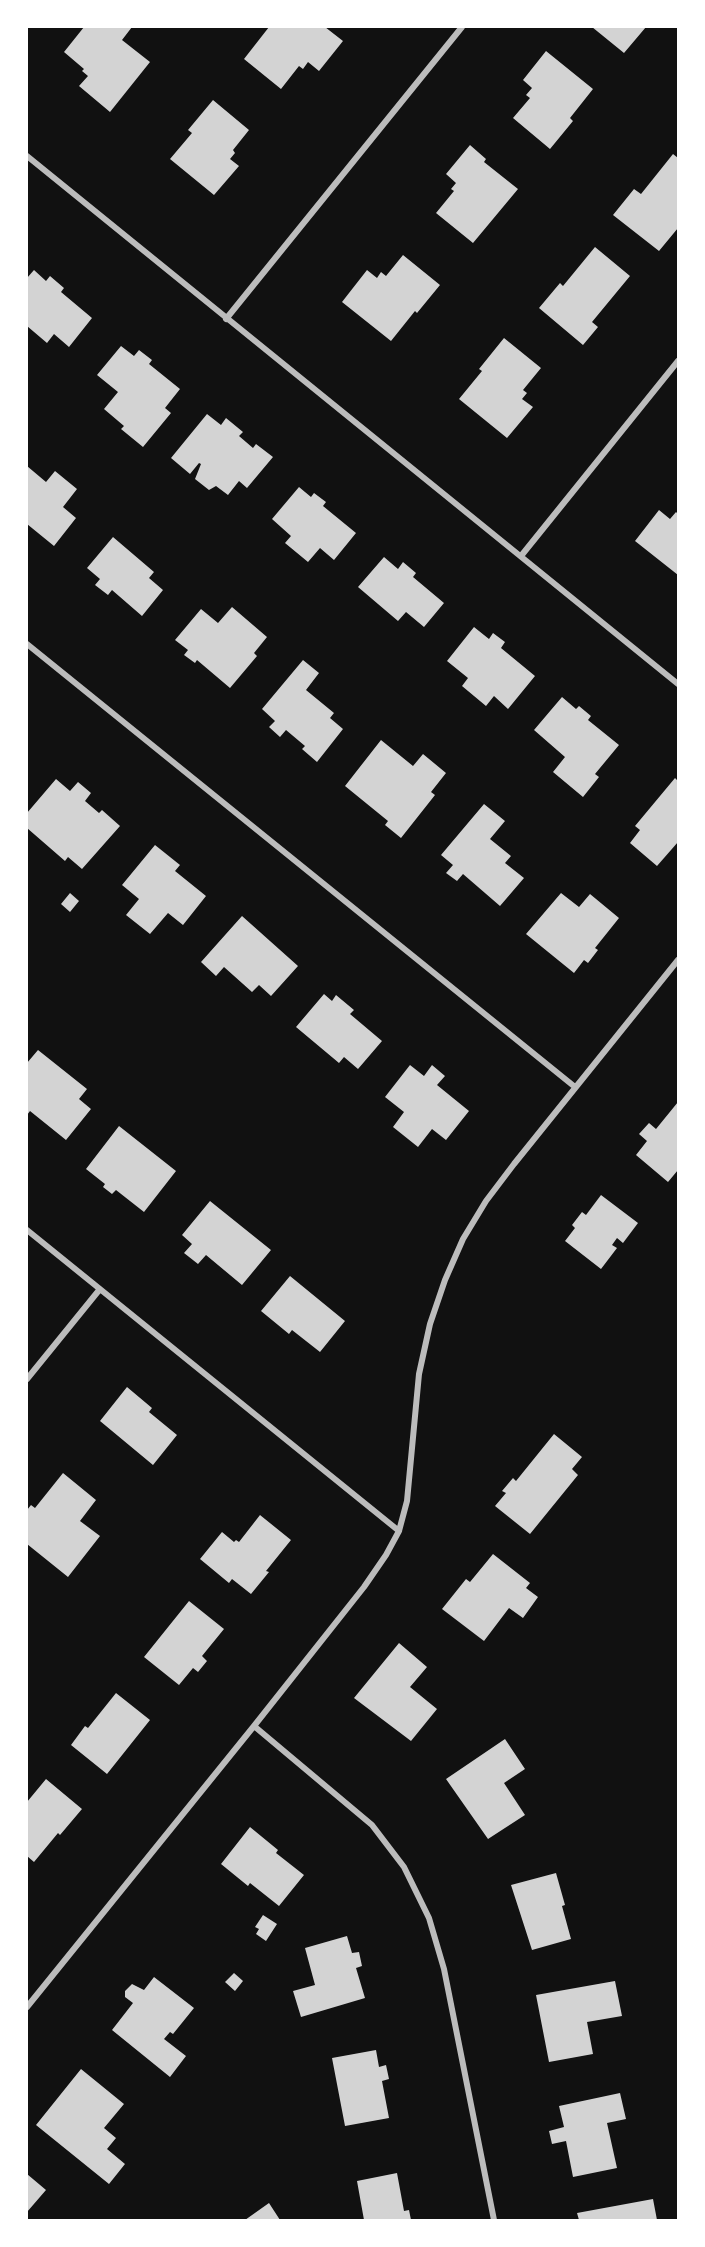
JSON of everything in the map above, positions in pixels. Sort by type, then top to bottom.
[{"type":"street","points":[[226,319],[462,27]]},
{"type":"street","points":[[27,156],[678,684]]},
{"type":"street","points":[[521,556],[678,361]]},
{"type":"street","points":[[27,644],[575,1087]]},
{"type":"street","points":[[27,2007],[254,1726],[364,1587],[386,1555],[399,1531],[407,1502],[419,1374],[430,1324],[445,1280],[463,1239],[486,1200],[678,960]]},
{"type":"street","points":[[27,1230],[399,1531]]},
{"type":"street","points":[[27,1379],[100,1289]]},
{"type":"street","points":[[254,1726],[372,1825],[404,1867],[429,1918],[444,1969],[494,2220]]},
{"type":"building","points":[[84,27],[132,27],[122,40],[150,62],[110,112],[79,86],[88,76],[82,71],[84,69],[64,52]]},
{"type":"building","points":[[269,27],[325,27],[343,41],[319,71],[308,62],[303,69],[299,66],[281,89],[244,59]]},
{"type":"building","points":[[592,27],[646,27],[624,53]]},
{"type":"building","points":[[546,51],[593,89],[570,118],[573,121],[550,149],[513,118],[530,98],[526,95],[532,88],[523,80]]},
{"type":"building","points":[[213,100],[249,130],[233,150],[235,153],[230,159],[239,166],[214,195],[170,159],[192,133],[188,130]]},
{"type":"building","points":[[470,145],[486,159],[484,162],[518,189],[473,243],[436,213],[454,191],[451,189],[456,183],[446,174]]},
{"type":"building","points":[[673,154],[678,158],[678,228],[659,251],[613,215],[634,189],[641,194]]},
{"type":"building","points":[[595,247],[630,276],[592,322],[598,327],[583,345],[539,308],[560,283],[563,286]]},
{"type":"building","points":[[403,255],[440,285],[391,341],[342,302],[367,270],[377,278],[381,272],[386,276]]},
{"type":"building","points":[[34,270],[46,281],[50,276],[64,288],[61,292],[92,318],[69,347],[54,334],[47,343],[27,326],[27,278]]},
{"type":"building","points":[[504,338],[541,368],[523,390],[527,393],[522,399],[533,407],[507,438],[459,399],[482,371],[479,369]]},
{"type":"building","points":[[121,346],[134,356],[139,350],[152,360],[149,364],[180,389],[165,408],[171,413],[143,447],[121,429],[124,426],[104,409],[118,392],[97,375]]},
{"type":"building","points":[[207,414],[221,425],[226,418],[243,432],[239,436],[253,448],[256,444],[273,457],[247,488],[239,481],[228,495],[216,486],[209,490],[195,479],[201,464],[199,463],[190,474],[171,458]]},
{"type":"building","points":[[27,466],[46,482],[55,471],[77,489],[63,507],[76,518],[54,546],[27,524]]},
{"type":"building","points":[[299,487],[311,497],[314,493],[326,502],[323,506],[356,533],[334,560],[320,548],[308,562],[285,543],[291,536],[272,519]]},
{"type":"building","points":[[659,510],[670,519],[676,512],[678,514],[678,575],[635,541]]},
{"type":"building","points":[[113,537],[154,572],[149,578],[163,590],[142,616],[112,590],[108,595],[95,585],[100,579],[87,568]]},
{"type":"building","points":[[384,557],[398,569],[403,562],[416,573],[413,577],[444,603],[424,627],[406,612],[398,621],[358,587]]},
{"type":"building","points":[[232,607],[267,637],[254,653],[257,656],[230,688],[197,660],[195,663],[184,655],[188,650],[175,640],[201,609],[218,623]]},
{"type":"building","points":[[474,627],[489,639],[493,633],[505,642],[501,648],[535,676],[508,709],[494,696],[486,706],[462,686],[468,678],[447,661]]},
{"type":"building","points":[[303,660],[319,673],[306,690],[334,713],[330,718],[343,729],[317,762],[302,749],[305,746],[286,730],[280,737],[269,727],[275,721],[262,709]]},
{"type":"building","points":[[562,697],[576,709],[579,706],[591,716],[588,720],[619,745],[595,774],[599,777],[583,797],[553,772],[565,757],[534,730]]},
{"type":"building","points":[[381,740],[413,766],[423,754],[446,773],[431,792],[435,795],[401,838],[385,825],[388,821],[345,786]]},
{"type":"building","points":[[675,778],[678,781],[678,842],[657,866],[630,843],[640,830],[635,826]]},
{"type":"building","points":[[56,779],[70,791],[78,782],[91,793],[85,801],[99,813],[102,810],[120,826],[82,869],[68,857],[65,861],[27,828],[27,813]]},
{"type":"building","points":[[484,804],[505,821],[490,839],[511,856],[505,863],[524,878],[500,906],[463,874],[457,881],[446,873],[453,865],[441,855]]},
{"type":"building","points":[[155,845],[180,865],[175,871],[206,896],[183,925],[168,913],[150,934],[126,915],[139,899],[122,885]]},
{"type":"building","points":[[70,893],[79,901],[70,912],[61,904]]},
{"type":"building","points":[[561,893],[579,907],[590,894],[619,918],[595,948],[598,950],[588,963],[584,960],[574,973],[526,934]]},
{"type":"building","points":[[242,916],[298,966],[271,996],[259,985],[252,992],[224,967],[216,976],[201,962]]},
{"type":"building","points":[[324,994],[332,1001],[336,995],[354,1010],[350,1014],[382,1041],[358,1069],[344,1057],[339,1063],[296,1027]]},
{"type":"building","points":[[38,1050],[87,1089],[79,1099],[91,1109],[66,1140],[30,1111],[27,1115],[27,1063]]},
{"type":"building","points":[[410,1065],[424,1076],[432,1065],[445,1076],[437,1085],[469,1111],[446,1140],[432,1129],[418,1147],[393,1127],[404,1112],[385,1097]]},
{"type":"building","points":[[678,1102],[678,1170],[668,1182],[636,1155],[647,1141],[639,1134],[649,1123],[656,1129]]},
{"type":"building","points":[[119,1126],[176,1171],[144,1212],[116,1190],[112,1194],[103,1187],[105,1184],[86,1169]]},
{"type":"building","points":[[601,1195],[638,1223],[623,1243],[617,1238],[612,1245],[617,1248],[601,1269],[565,1241],[575,1228],[572,1225],[582,1212],[586,1215]]},
{"type":"building","points":[[210,1201],[271,1250],[242,1285],[206,1255],[198,1264],[184,1253],[192,1244],[182,1235]]},
{"type":"building","points":[[290,1276],[345,1321],[320,1352],[292,1330],[289,1334],[261,1311]]},
{"type":"building","points":[[127,1387],[152,1408],[149,1412],[177,1435],[153,1465],[100,1421]]},
{"type":"building","points":[[554,1434],[582,1457],[572,1469],[578,1475],[530,1534],[495,1506],[506,1493],[502,1491],[513,1478],[516,1481]]},
{"type":"building","points":[[63,1473],[96,1500],[80,1521],[100,1536],[68,1577],[27,1544],[27,1510],[31,1505],[35,1508]]},
{"type":"building","points":[[260,1515],[291,1540],[251,1594],[232,1579],[229,1583],[200,1559],[222,1532],[234,1542],[236,1540],[239,1542]]},
{"type":"building","points":[[493,1554],[530,1583],[526,1588],[538,1597],[523,1618],[509,1608],[484,1641],[442,1609],[466,1579],[470,1582]]},
{"type":"building","points":[[189,1601],[224,1629],[202,1656],[207,1661],[198,1672],[193,1668],[179,1685],[144,1657]]},
{"type":"building","points":[[399,1643],[427,1667],[410,1687],[437,1709],[411,1741],[354,1698]]},
{"type":"building","points":[[116,1693],[150,1720],[107,1774],[71,1745],[85,1726],[88,1728]]},
{"type":"building","points":[[505,1739],[525,1769],[504,1783],[525,1815],[488,1839],[446,1779]]},
{"type":"building","points":[[46,1779],[82,1809],[34,1862],[27,1856],[27,1802]]},
{"type":"building","points":[[250,1827],[278,1850],[276,1853],[304,1875],[279,1906],[250,1883],[248,1886],[221,1864]]},
{"type":"building","points":[[556,1873],[571,1939],[532,1950],[511,1885]]},
{"type":"building","points":[[263,1915],[277,1924],[266,1941],[256,1934],[259,1929],[255,1927]]},
{"type":"building","points":[[347,1936],[352,1953],[359,1952],[362,1966],[356,1968],[365,1998],[301,2017],[293,1991],[315,1985],[305,1948]]},
{"type":"building","points":[[234,1973],[243,1981],[235,1991],[225,1982]]},
{"type":"building","points":[[154,1977],[194,2008],[173,2034],[170,2032],[164,2039],[186,2056],[170,2077],[112,2030],[133,2003],[125,1997],[125,1991],[132,1984],[144,1990]]},
{"type":"building","points":[[615,1981],[622,2016],[587,2022],[593,2054],[549,2062],[536,1995]]},
{"type":"building","points":[[376,2050],[379,2067],[386,2065],[389,2079],[382,2081],[389,2118],[345,2126],[332,2058]]},
{"type":"building","points":[[81,2069],[124,2104],[104,2128],[116,2138],[107,2149],[125,2164],[109,2184],[36,2125]]},
{"type":"building","points":[[620,2093],[626,2119],[607,2123],[617,2168],[573,2177],[566,2141],[552,2144],[549,2131],[564,2127],[559,2106]]},
{"type":"building","points":[[397,2173],[404,2211],[409,2210],[411,2220],[364,2220],[357,2181]]},
{"type":"building","points":[[27,2174],[46,2190],[27,2212]]},
{"type":"building","points":[[653,2199],[657,2220],[579,2220],[577,2213]]},
{"type":"building","points":[[269,2203],[280,2220],[245,2220]]}]
